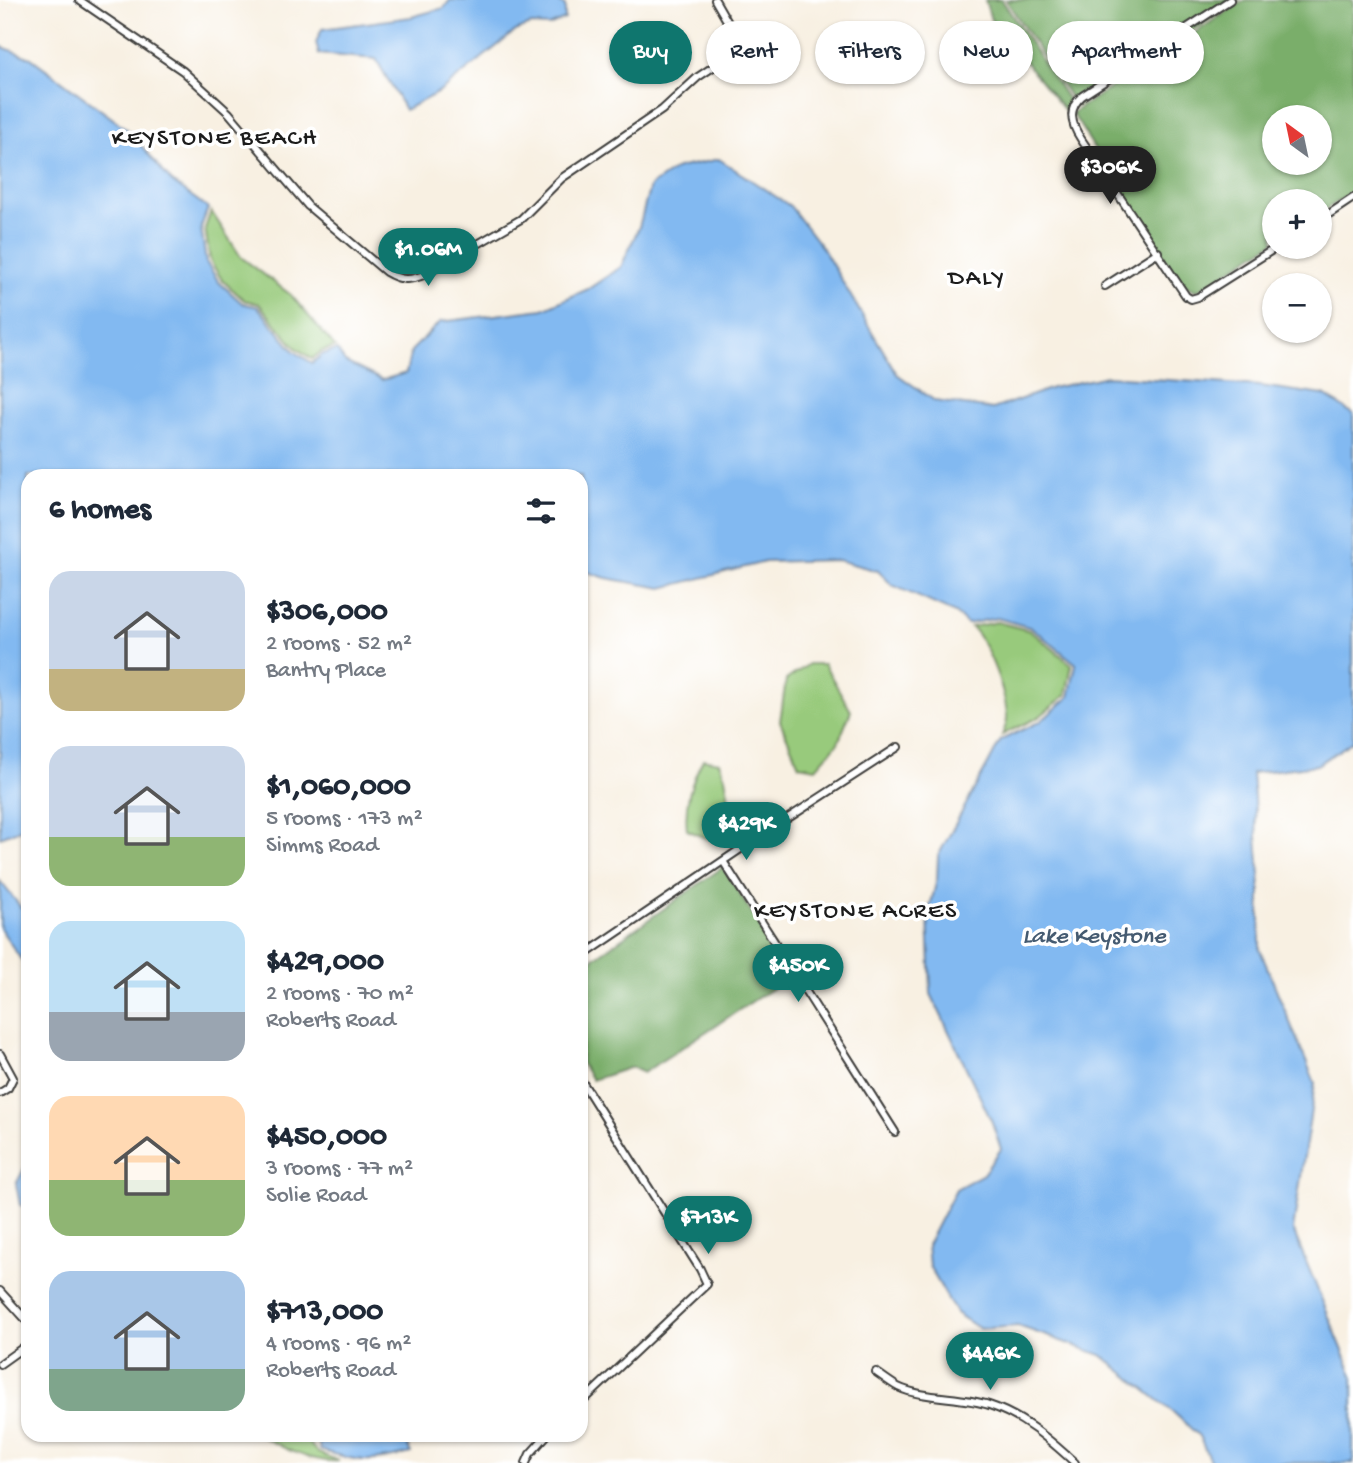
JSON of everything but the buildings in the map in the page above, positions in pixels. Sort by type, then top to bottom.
[{"type":"street","points":[[79,0],[183,71],[229,113],[308,206],[386,272],[400,280],[426,274],[520,219],[536,207],[562,178],[662,110],[698,77],[728,57],[735,41],[734,33],[715,0]]},
{"type":"street","points":[[1230,0],[1076,100],[1071,116],[1073,127],[1182,292],[1191,299],[1198,298],[1262,257]]},
{"type":"street","points":[[1332,211],[1353,198]]},
{"type":"street","points":[[1105,286],[1158,252]]},
{"type":"street","points":[[588,952],[898,747]]},
{"type":"street","points":[[723,861],[895,1132]]},
{"type":"street","points":[[0,1054],[13,1078],[8,1088],[0,1093]]},
{"type":"street","points":[[588,1091],[707,1284],[588,1396]]},
{"type":"street","points":[[0,1291],[21,1314]]},
{"type":"street","points":[[0,1364],[21,1349]]},
{"type":"street","points":[[876,1372],[899,1387],[920,1394],[956,1397],[1013,1415],[1023,1420],[1075,1463]]},
{"type":"street","points":[[526,1463],[541,1442]]},
{"type":"green space","points":[[985,0],[1002,0],[1016,21],[992,21]]},
{"type":"green space","points":[[1006,0],[1239,0],[1204,23],[1047,21],[1047,62],[1033,41],[1033,21],[1020,21]]},
{"type":"green space","points":[[1245,0],[1353,0],[1353,192],[1332,205],[1332,189],[1262,189],[1262,250],[1197,291],[1182,284],[1072,113],[1116,84],[1204,84],[1204,27]]},
{"type":"green space","points":[[1033,47],[1047,68],[1047,84],[1057,84],[1070,103],[1067,113],[1033,71]]},
{"type":"green space","points":[[1061,84],[1110,84],[1076,106]]},
{"type":"green space","points":[[211,211],[241,257],[291,295],[335,347],[322,351],[312,359],[296,348],[259,304],[244,300],[222,280],[210,261],[205,228]]},
{"type":"green space","points":[[997,622],[1031,631],[1072,665],[1066,695],[1039,717],[1002,735],[1007,719],[1000,684],[984,645],[971,627]]},
{"type":"green space","points":[[809,664],[824,664],[851,711],[838,743],[816,768],[799,765],[780,721],[786,680]]},
{"type":"green space","points":[[703,759],[719,762],[725,777],[734,827],[714,841],[687,830],[689,793]]},
{"type":"green space","points":[[723,867],[791,976],[643,1073],[632,1067],[592,1080],[588,1074],[588,962]]},
{"type":"green space","points":[[273,1442],[308,1442],[318,1453],[339,1461],[318,1460]]},
{"type":"water","points":[[450,0],[557,0],[565,6],[565,19],[549,26],[531,25],[517,30],[441,91],[405,110],[376,59],[319,54],[316,42],[322,29],[411,17],[444,8]]},
{"type":"water","name":"Lake Keystone","points":[[0,46],[31,58],[128,130],[171,181],[208,208],[201,227],[206,262],[219,282],[242,303],[258,307],[294,351],[312,363],[323,354],[337,350],[345,362],[382,380],[406,373],[411,351],[440,322],[543,309],[588,289],[621,267],[639,227],[650,186],[677,168],[719,159],[790,206],[823,249],[897,374],[935,401],[993,409],[1052,388],[1107,376],[1260,386],[1324,395],[1353,414],[1353,741],[1317,765],[1252,773],[1260,875],[1260,950],[1315,1083],[1293,1230],[1353,1375],[1353,1463],[1211,1463],[1199,1436],[1101,1355],[1018,1326],[980,1329],[956,1313],[929,1266],[927,1245],[956,1189],[983,1174],[1001,1149],[992,1122],[931,994],[928,915],[937,879],[938,856],[1001,740],[1041,721],[1069,697],[1076,664],[1032,628],[997,618],[967,624],[955,613],[892,585],[878,571],[837,560],[765,562],[662,588],[588,572],[588,469],[21,469],[21,829],[0,837]]},
{"type":"water","points":[[0,881],[21,907],[21,960],[0,928]]},
{"type":"water","points":[[21,1175],[21,1205],[20,1205],[16,1184]]},
{"type":"water","points":[[318,1442],[406,1442],[411,1453],[365,1460],[320,1450]]},
{"type":"district","name":"KEYSTONE BEACH","points":[[215,136]]},
{"type":"district","name":"DALY","points":[[977,276]]},
{"type":"district","name":"KEYSTONE ACRES","points":[[856,909]]}]
